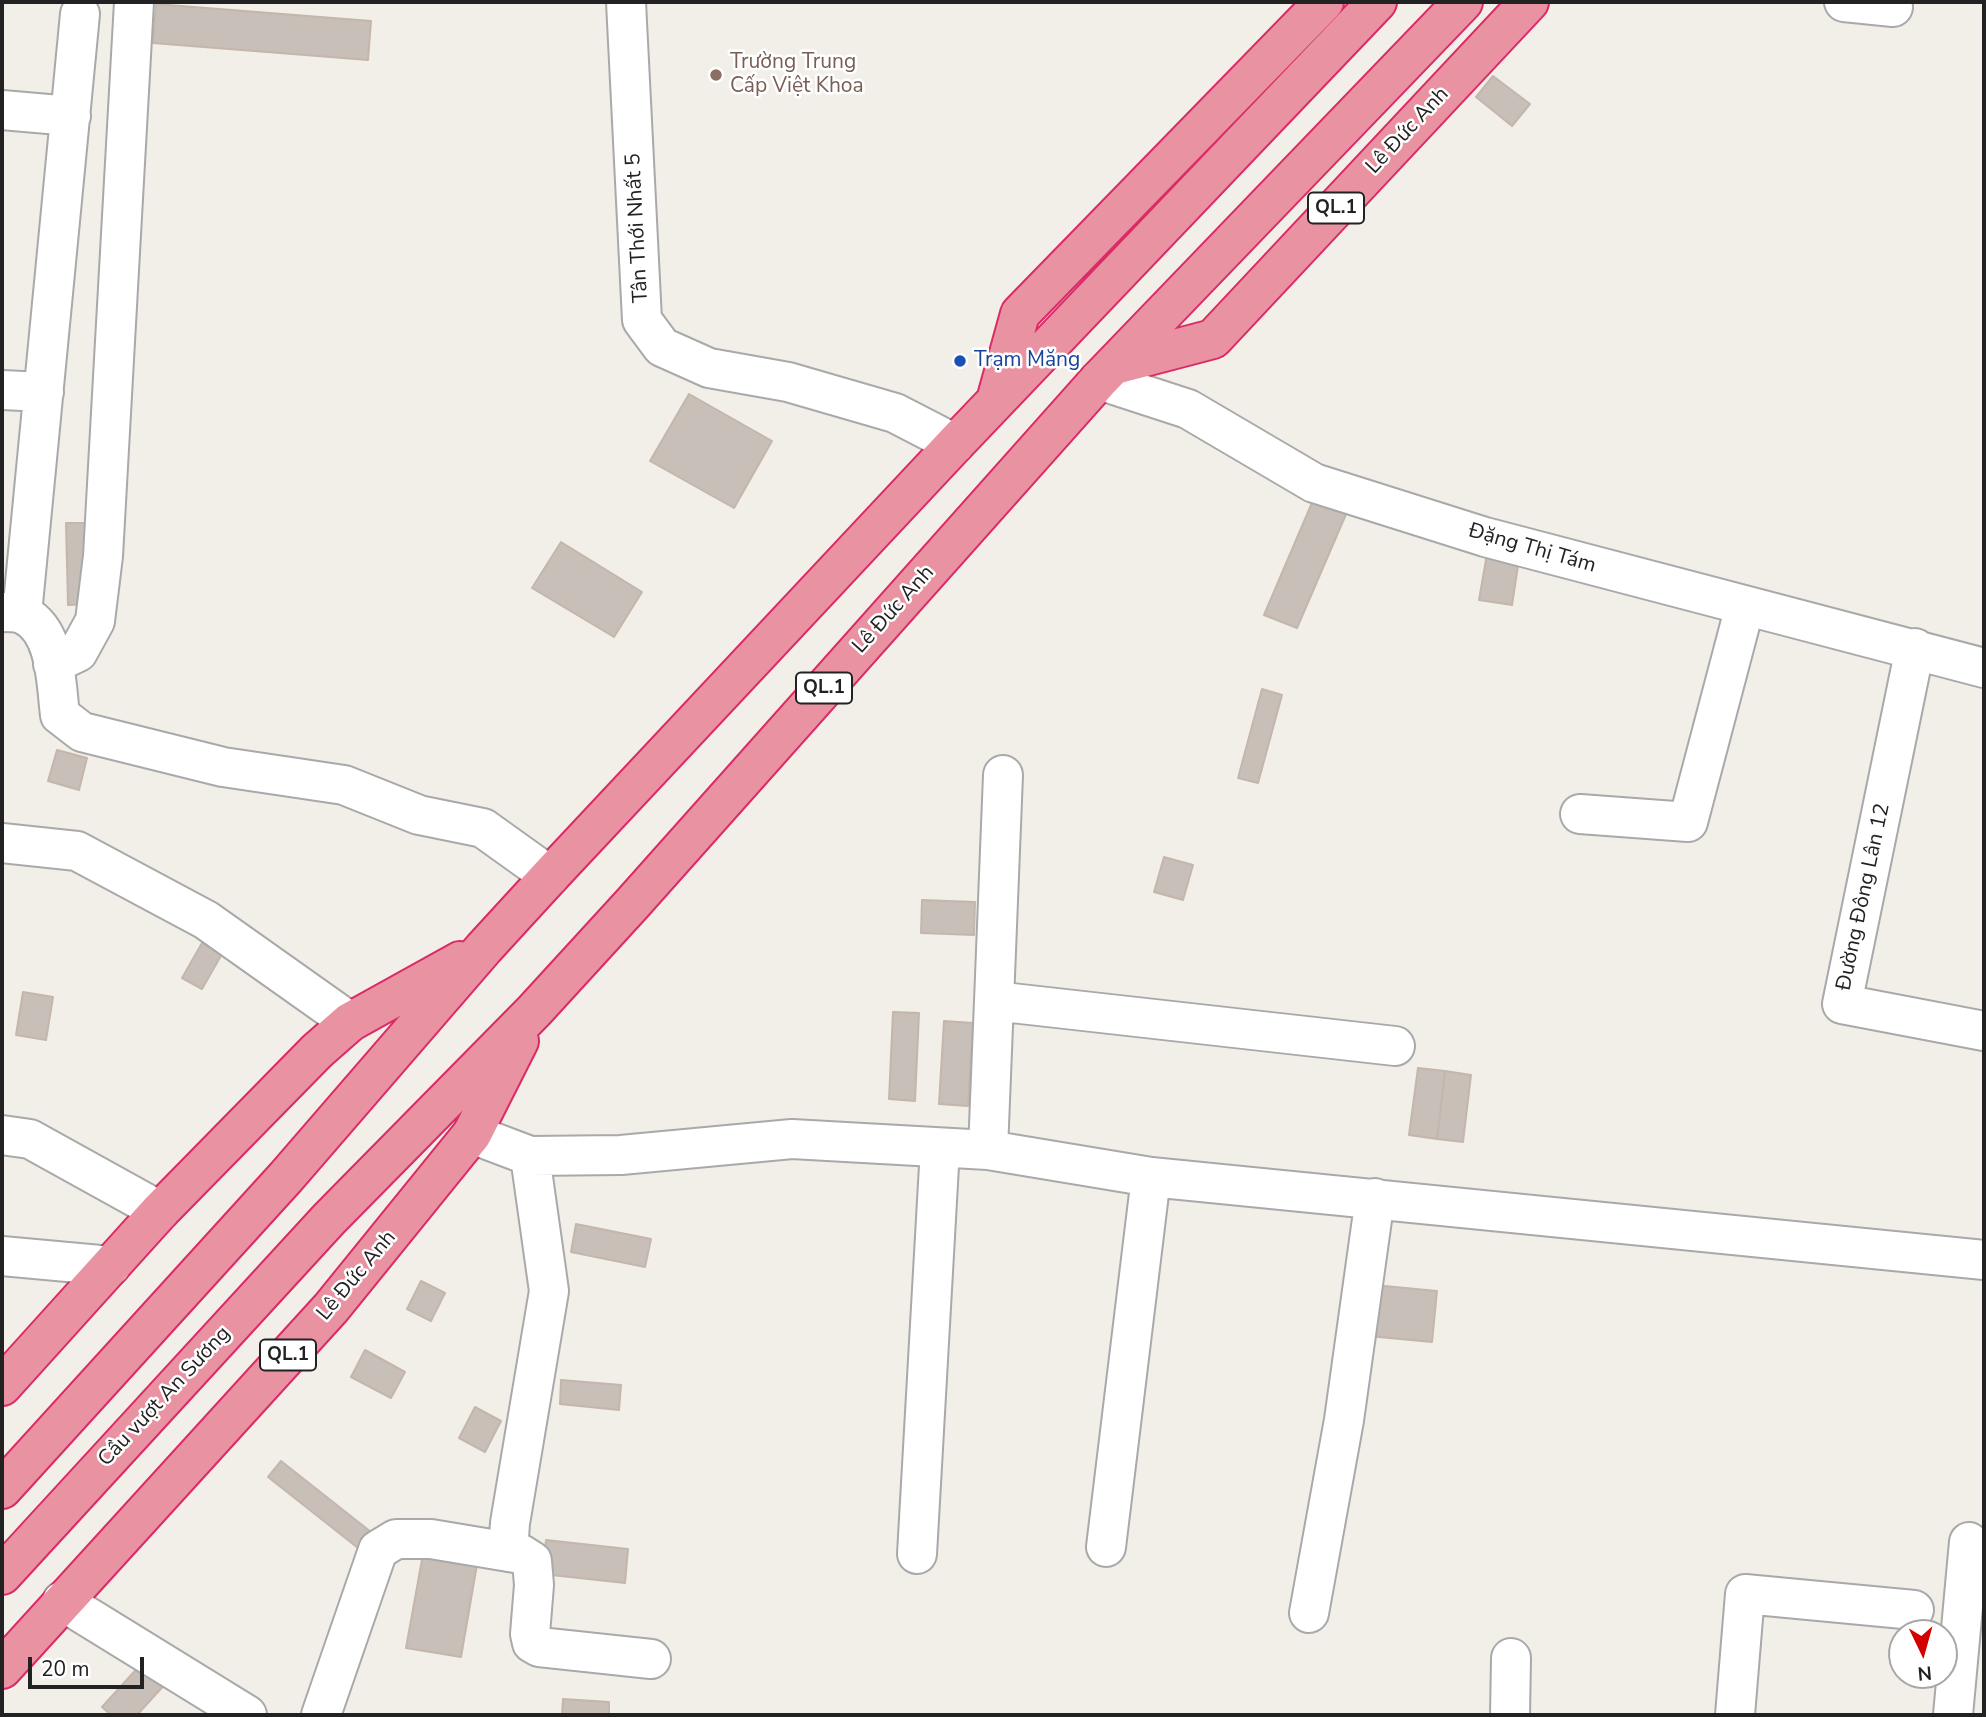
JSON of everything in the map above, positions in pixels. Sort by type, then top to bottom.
[{"type":"highway","points":[[996,402],[1020,314],[1324,2]]},
{"type":"highway","points":[[2,1489],[286,1177],[484,948],[550,876],[1377,2]]},
{"type":"highway","name":"Lê Đức Anh","points":[[329,1219],[534,1011],[1107,372],[1462,2]]},
{"type":"highway","name":"Lê Đức Anh","points":[[1107,372],[1213,339],[1529,2]]},
{"type":"highway","points":[[2,1386],[160,1211],[317,1051],[351,1022],[484,948]]},
{"type":"highway","name":"Lê Đức Anh","points":[[2,1669],[331,1308],[472,1134],[534,1011]]},
{"type":"highway","name":"Cầu vượt An Sương","points":[[2,1575],[329,1219]]},
{"type":"street","points":[[53,664],[78,652],[95,621],[102,569],[134,2]]},
{"type":"street","name":"Tân Thới Nhất 5","points":[[626,2],[642,320],[662,347],[709,368],[788,382],[895,413],[956,444]]},
{"type":"street","points":[[1844,2],[1893,7]]},
{"type":"street","points":[[80,14],[44,392],[16,533],[12,613],[38,626],[49,645],[60,715],[82,732],[223,768],[344,785],[419,815],[483,828],[550,876]]},
{"type":"street","points":[[2,110],[71,116]]},
{"type":"street","name":"Đặng Thị Tám","points":[[1107,372],[1188,409],[1314,483],[1485,537],[1984,668]]},
{"type":"street","points":[[2,390],[44,392]]},
{"type":"street","points":[[1580,814],[1688,822],[1745,606]]},
{"type":"street","name":"Đường Đông Lân 12","points":[[1915,648],[1842,1004],[1984,1031]]},
{"type":"street","points":[[988,1150],[1003,775]]},
{"type":"street","points":[[2,843],[77,851],[206,920],[351,1022]]},
{"type":"street","points":[[994,1001],[1395,1046]]},
{"type":"street","points":[[472,1134],[530,1156],[621,1156],[792,1139],[988,1150],[1151,1177],[1984,1260]]},
{"type":"street","points":[[2,1135],[30,1139],[160,1211]]},
{"type":"street","points":[[918,1553],[940,1147]]},
{"type":"street","points":[[508,1552],[510,1524],[549,1291],[530,1156]]},
{"type":"street","points":[[1106,1547],[1151,1177]]},
{"type":"street","points":[[1309,1613],[1344,1420],[1375,1198]]},
{"type":"street","points":[[2,1256],[111,1266]]},
{"type":"street","points":[[321,1715],[377,1550],[396,1539],[431,1539],[521,1554],[532,1562],[532,1643],[539,1647],[651,1659]]},
{"type":"street","points":[[1953,1715],[1969,1542]]},
{"type":"street","points":[[1735,1715],[1745,1594],[1914,1610]]},
{"type":"street","points":[[62,1601],[247,1715]]},
{"type":"street","points":[[1510,1715],[1511,1658]]},
{"type":"building","points":[[156,4],[371,21],[368,60],[153,43]]},
{"type":"building","points":[[1493,76],[1530,104],[1512,126],[1476,97]]},
{"type":"building","points":[[689,394],[772,441],[734,508],[650,461]]},
{"type":"building","points":[[1317,491],[1350,505],[1297,628],[1264,615]]},
{"type":"building","points":[[66,523],[89,523],[91,604],[68,605]]},
{"type":"building","points":[[561,542],[642,592],[614,637],[532,588]]},
{"type":"building","points":[[1487,554],[1519,559],[1512,605],[1479,600]]},
{"type":"building","points":[[1262,689],[1282,695],[1258,783],[1238,778]]},
{"type":"building","points":[[57,750],[87,758],[79,790],[48,781]]},
{"type":"building","points":[[1164,857],[1193,865],[1183,900],[1154,892]]},
{"type":"building","points":[[922,900],[975,902],[974,935],[921,933]]},
{"type":"building","points":[[202,943],[222,954],[202,989],[182,978]]},
{"type":"building","points":[[23,992],[53,997],[46,1040],[16,1035]]},
{"type":"building","points":[[893,1012],[919,1013],[915,1101],[889,1099]]},
{"type":"building","points":[[944,1021],[973,1023],[968,1106],[939,1104]]},
{"type":"building","points":[[1418,1068],[1445,1071],[1437,1139],[1409,1135]]},
{"type":"building","points":[[1445,1071],[1471,1075],[1463,1142],[1437,1139]]},
{"type":"building","points":[[576,1224],[651,1239],[645,1267],[571,1252]]},
{"type":"building","points":[[421,1281],[445,1293],[431,1321],[407,1309]]},
{"type":"building","points":[[1374,1285],[1437,1291],[1432,1342],[1368,1336]]},
{"type":"building","points":[[365,1350],[405,1372],[391,1398],[351,1377]]},
{"type":"building","points":[[561,1380],[621,1385],[619,1410],[560,1404]]},
{"type":"building","points":[[475,1407],[501,1421],[485,1452],[459,1438]]},
{"type":"building","points":[[281,1461],[371,1532],[358,1548],[268,1477]]},
{"type":"building","points":[[546,1540],[628,1549],[625,1583],[542,1574]]},
{"type":"building","points":[[425,1543],[479,1553],[461,1657],[406,1648]]},
{"type":"building","points":[[143,1662],[167,1682],[137,1715],[111,1715],[102,1707]]},
{"type":"building","points":[[563,1699],[609,1702],[609,1715],[562,1715]]},
{"type":"place","name":"Trường Trung Cấp Việt Khoa","points":[[716,75]]},
{"type":"place","name":"Trạm Măng","points":[[960,361]]}]
